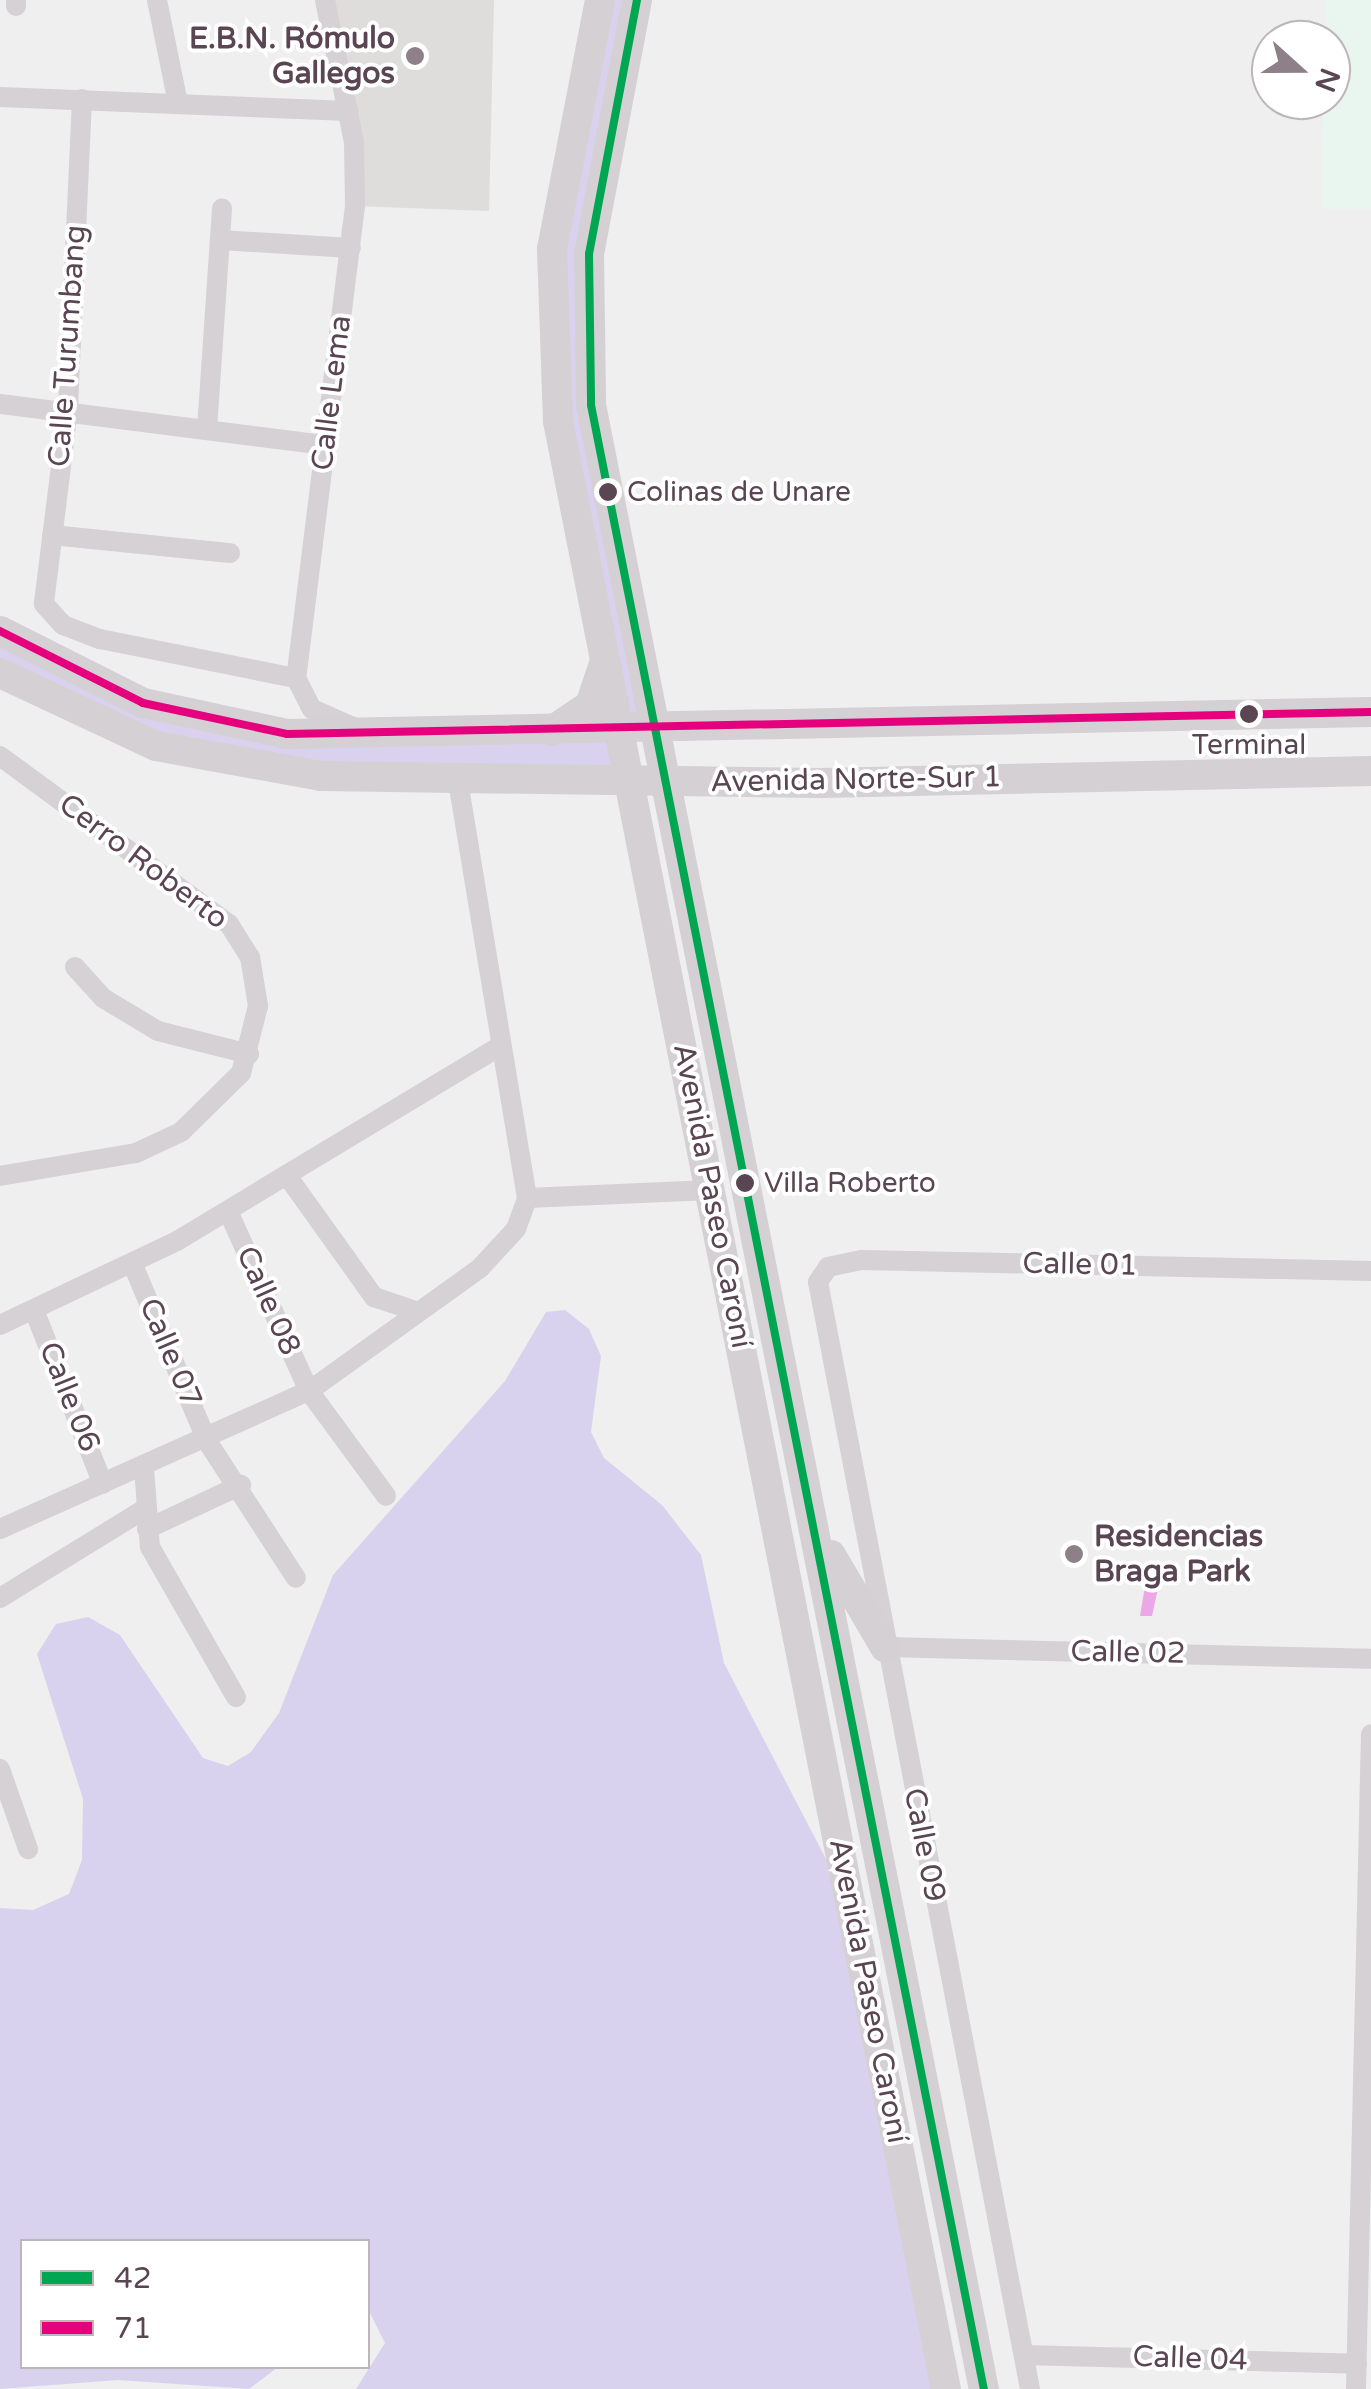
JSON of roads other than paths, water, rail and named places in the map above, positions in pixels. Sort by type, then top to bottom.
[{"type":"street","points":[[158,0],[178,103]]},
{"type":"street","name":"Calle Lema","points":[[296,678],[350,248],[349,111],[325,0]]},
{"type":"street","name":"Avenida Paseo Caroní","points":[[600,0],[562,177],[551,288],[558,421],[946,2389]]},
{"type":"street","name":"Avenida Paseo Caroní","points":[[637,0],[595,200],[588,345],[602,477],[658,729],[984,2389]]},
{"type":"street","points":[[0,98],[349,111]]},
{"type":"street","name":"Calle Turumbang","points":[[82,99],[68,410],[44,592],[48,614],[100,638],[296,678]]},
{"type":"street","points":[[207,429],[222,209]]},
{"type":"street","points":[[220,240],[350,248]]},
{"type":"street","points":[[0,404],[325,445]]},
{"type":"street","points":[[52,534],[230,553]]},
{"type":"street","name":"Avenida Norte-Sur 1","points":[[0,631],[172,713],[286,734],[548,734],[1371,712]]},
{"type":"street","points":[[548,734],[590,705],[606,658]]},
{"type":"street","name":"Avenida Norte-Sur 1","points":[[0,673],[88,720],[196,758],[321,776],[572,777],[668,783],[1371,771]]},
{"type":"street","points":[[296,678],[312,709],[381,737]]},
{"type":"street","name":"Cerro Roberto","points":[[0,756],[229,924],[256,982],[249,1054],[228,1095],[160,1144],[0,1176]]},
{"type":"street","points":[[0,1529],[208,1441],[309,1391],[504,1247],[527,1198],[457,777]]},
{"type":"street","points":[[572,777],[616,792],[638,820]]},
{"type":"street","points":[[680,840],[706,798],[742,782]]},
{"type":"street","points":[[75,967],[103,998],[158,1030],[249,1054]]},
{"type":"street","points":[[0,1325],[132,1265],[288,1176],[333,1139],[370,1128],[500,1046]]},
{"type":"street","points":[[288,1176],[374,1297],[418,1312]]},
{"type":"street","points":[[527,1198],[711,1190]]},
{"type":"street","name":"Calle 08","points":[[228,1211],[309,1391],[386,1496]]},
{"type":"street","name":"Calle 01","points":[[818,1301],[828,1267],[862,1260],[1371,1271]]},
{"type":"street","name":"Calle 07","points":[[132,1265],[208,1441],[241,1485],[296,1578]]},
{"type":"street","name":"Calle 09","points":[[818,1301],[1030,2389]]},
{"type":"street","name":"Calle 06","points":[[34,1310],[104,1484]]},
{"type":"street","points":[[144,1468],[145,1519],[236,1697]]},
{"type":"street","points":[[0,1598],[145,1519],[241,1485]]},
{"type":"street","points":[[814,1522],[885,1647]]},
{"type":"street","name":"Calle 02","points":[[885,1647],[1371,1659]]},
{"type":"street","points":[[1356,2389],[1367,2073],[1371,1734]]},
{"type":"street","points":[[0,1769],[28,1850]]},
{"type":"street","name":"Calle 04","points":[[1024,2354],[1356,2364]]},
{"type":"place","name":"E.B.N. Rómulo Gallegos","points":[[415,56]]},
{"type":"place","name":"Colinas de Unare","points":[[608,492]]},
{"type":"place","name":"Terminal","points":[[1249,714]]},
{"type":"place","name":"Villa Roberto","points":[[745,1183]]},
{"type":"place","name":"Residencias Braga Park","points":[[1074,1554]]}]
